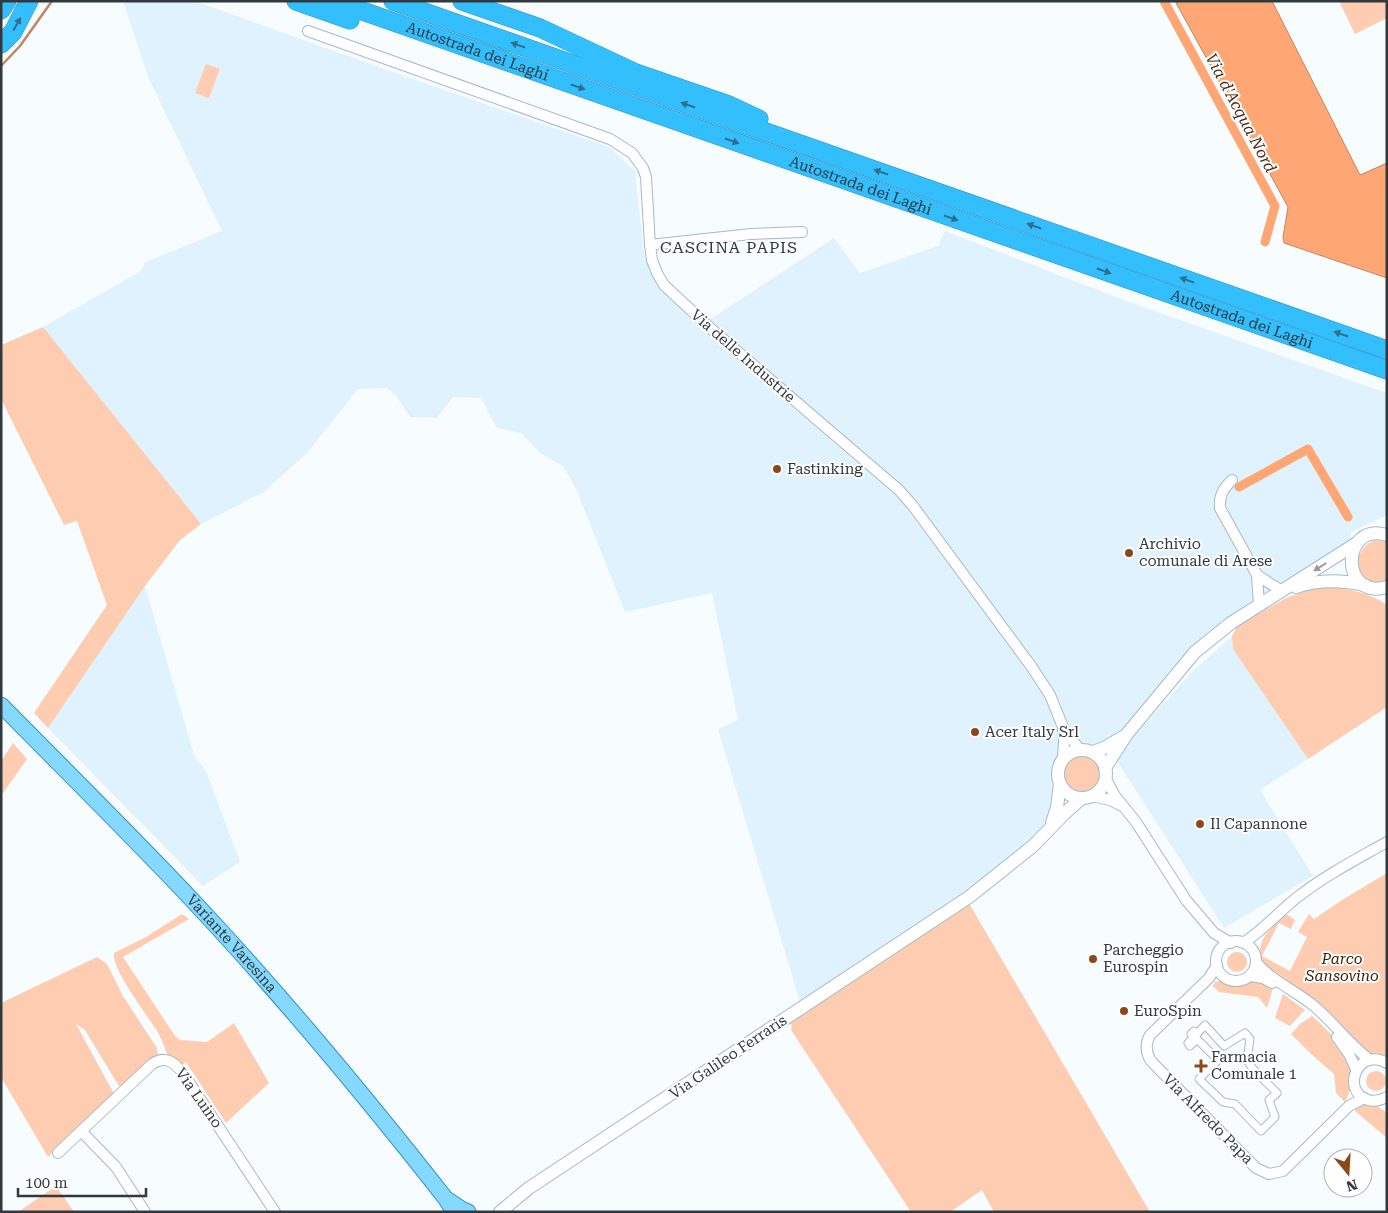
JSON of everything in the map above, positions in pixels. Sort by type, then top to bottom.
[{"type":"highway","points":[[1,10],[7,1]]},
{"type":"highway","points":[[1,44],[12,32],[30,1]]},
{"type":"highway","points":[[296,1],[366,25],[470,49]]},
{"type":"highway","name":"Autostrada dei Laghi","points":[[334,1],[1387,370]]},
{"type":"highway","name":"Autostrada dei Laghi","points":[[393,1],[1387,350]]},
{"type":"highway","points":[[462,1],[557,35],[657,81],[729,105],[833,156]]},
{"type":"main road","name":"Variante Varesina","points":[[1,705],[194,902],[290,1009],[390,1127],[450,1205],[468,1212]]},
{"type":"street","name":"Via delle Industrie","points":[[308,30],[610,138],[622,145],[639,160],[646,177],[650,245],[657,273],[664,285],[907,499],[1050,695],[1063,727],[1080,750]]},
{"type":"street","points":[[650,245],[751,234],[802,232]]},
{"type":"street","points":[[1232,480],[1221,492],[1220,508],[1257,575],[1259,605]]},
{"type":"street","points":[[1087,797],[1103,786],[1106,774],[1128,734],[1195,652],[1221,630],[1365,536],[1374,534],[1387,535]]},
{"type":"street","points":[[1357,543],[1351,555],[1352,569],[1355,576],[1387,596]]},
{"type":"street","points":[[1257,575],[1282,591]]},
{"type":"street","points":[[1282,591],[1322,580],[1345,581],[1375,587]]},
{"type":"street","name":"Via delle Industrie","points":[[1063,727],[1063,759]]},
{"type":"street","points":[[1093,752],[1114,743],[1128,734]]},
{"type":"street","points":[[1048,830],[1057,807],[1060,784],[1058,771],[1063,759],[1068,754],[1080,750],[1093,752],[1099,756],[1106,774],[1124,806],[1180,892],[1214,933],[1231,943]]},
{"type":"street","points":[[1060,784],[1069,794],[1110,800],[1124,806]]},
{"type":"street","name":"Via Galileo Ferraris","points":[[500,1212],[537,1183],[945,914],[1022,856],[1065,813],[1087,797]]},
{"type":"street","points":[[1219,952],[1231,943],[1243,943],[1262,930],[1285,907],[1314,885],[1387,842]]},
{"type":"street","points":[[1209,978],[1222,976],[1233,981],[1239,981],[1250,976],[1254,972],[1256,962],[1253,950],[1262,930]]},
{"type":"street","points":[[1214,933],[1219,952],[1217,965],[1222,976]]},
{"type":"street","points":[[1243,943],[1253,950]]},
{"type":"street","points":[[1256,962],[1266,973],[1289,987],[1332,1022],[1358,1051],[1370,1060]]},
{"type":"street","name":"Via Alfredo Papa","points":[[1217,965],[1209,978],[1150,1035],[1147,1053],[1155,1065],[1256,1168],[1269,1174],[1283,1171],[1349,1106],[1364,1098]]},
{"type":"street","points":[[1250,976],[1267,979],[1311,1010],[1343,1045],[1356,1069]]},
{"type":"street","points":[[1205,1025],[1224,1046],[1245,1033],[1250,1039],[1247,1060],[1253,1069],[1277,1093],[1269,1100],[1276,1117],[1261,1131],[1235,1104],[1223,1102],[1199,1078],[1218,1060],[1197,1039],[1190,1046],[1188,1044],[1193,1038],[1190,1035],[1194,1031],[1198,1033],[1205,1025]]},
{"type":"street","name":"Via Luino","points":[[58,1153],[152,1064],[160,1060],[168,1060],[174,1063],[183,1073],[275,1212]]},
{"type":"street","points":[[1387,1063],[1380,1060],[1370,1060],[1360,1065],[1356,1069],[1354,1076],[1356,1090],[1364,1098],[1382,1099],[1387,1107]]},
{"type":"street","name":"Via Alfredo Papa","points":[[1349,1106],[1356,1090]]},
{"type":"street","points":[[81,1131],[116,1167],[145,1212]]},
{"type":"shaded area","points":[[123,1],[195,1],[609,147],[635,171],[644,254],[660,287],[697,326],[834,238],[860,273],[938,246],[945,231],[1129,302],[1387,393],[1387,515],[1351,532],[1351,541],[1209,631],[1193,647],[1125,731],[1093,748],[1075,748],[1059,759],[1055,768],[1048,821],[1016,857],[938,913],[800,1002],[718,729],[738,720],[712,593],[625,612],[577,491],[564,467],[540,453],[521,433],[497,428],[481,398],[453,397],[437,418],[410,417],[397,397],[387,388],[358,389],[306,454],[264,492],[201,524],[43,327],[141,271],[145,262],[222,231],[149,79]]},
{"type":"shaded area","points":[[145,586],[194,755],[206,771],[240,862],[203,886],[48,728]]},
{"type":"shaded area","points":[[1232,636],[1233,649],[1308,759],[1260,790],[1313,876],[1224,928],[1117,761],[1135,735],[1193,671]]},
{"type":"green space","points":[[1339,1],[1387,1],[1387,18],[1355,34]]},
{"type":"green space","points":[[206,64],[220,69],[209,98],[195,93]]},
{"type":"green space","points":[[43,327],[201,524],[180,540],[145,586],[48,728],[34,713],[107,605],[77,521],[64,525],[1,399],[1,345]]},
{"type":"green space","points":[[1376,540],[1387,542],[1387,581],[1385,582],[1369,581],[1359,572],[1357,566],[1360,553],[1369,543]]},
{"type":"green space","points":[[1330,587],[1360,592],[1374,597],[1387,605],[1387,707],[1308,759],[1233,649],[1232,636],[1238,625],[1286,598],[1310,589]]},
{"type":"green space","points":[[13,743],[27,759],[1,796],[1,761]]},
{"type":"green space","points":[[1082,755],[1096,761],[1102,775],[1096,789],[1082,795],[1068,789],[1062,775],[1068,761]]},
{"type":"green space","name":"Parco Sansovino","points":[[1387,873],[1387,1059],[1370,1055],[1266,969],[1260,952],[1261,945],[1268,932],[1286,914],[1295,920],[1291,929],[1279,923],[1262,956],[1290,971],[1307,937],[1298,932],[1309,914],[1314,919]]},
{"type":"green space","points":[[967,900],[1150,1212],[994,1212],[982,1190],[950,1212],[911,1212],[791,1030],[792,1026],[788,1020]]},
{"type":"green space","points":[[182,914],[189,919],[123,957],[175,1036],[180,1040],[207,1042],[234,1023],[269,1083],[226,1123],[186,1062],[181,1066],[176,1059],[168,1057],[159,1034],[124,981],[115,960],[114,953],[146,937]]},
{"type":"green space","points":[[1237,952],[1244,955],[1247,962],[1244,969],[1237,972],[1230,969],[1227,962],[1230,955]]},
{"type":"green space","points":[[97,957],[107,964],[123,996],[157,1048],[158,1056],[120,1088],[85,1030],[76,1024],[114,1094],[48,1157],[1,1077],[1,1003]]},
{"type":"green space","points":[[1253,980],[1273,988],[1267,1008],[1258,997],[1219,992],[1212,985],[1215,984],[1214,982],[1221,981],[1238,985]]},
{"type":"green space","points":[[1283,994],[1305,1010],[1290,1026],[1275,1018]]},
{"type":"green space","points":[[1312,1016],[1331,1034],[1346,1054],[1352,1077],[1351,1089],[1345,1102],[1336,1093],[1334,1074],[1291,1034],[1300,1024]]},
{"type":"green space","points":[[1376,1071],[1383,1074],[1386,1081],[1383,1088],[1376,1091],[1369,1088],[1366,1081],[1369,1074]]},
{"type":"green space","points":[[1367,1103],[1376,1105],[1387,1113],[1387,1138],[1355,1111],[1354,1107]]},
{"type":"green space","points":[[56,1186],[74,1212],[18,1212]]},
{"type":"water","points":[[1175,1],[1272,1],[1360,175],[1387,163],[1387,278],[1284,243],[1283,237],[1288,207]]},
{"type":"waterway","points":[[1,66],[20,46],[52,1]]},
{"type":"waterway","name":"Via d'Acqua Nord","points":[[1164,1],[1275,206],[1265,242]]},
{"type":"waterway","name":"Via d'Acqua Nord","points":[[1239,487],[1308,449],[1348,517]]},
{"type":"place","name":"Fastinking","points":[[777,469]]},
{"type":"place","name":"Archivio comunale di Arese","points":[[1129,553]]},
{"type":"place","name":"Acer Italy Srl","points":[[975,732]]},
{"type":"place","name":"Il Capannone","points":[[1200,824]]},
{"type":"place","name":"Parcheggio Eurospin","points":[[1093,959]]},
{"type":"place","name":"EuroSpin","points":[[1124,1011]]},
{"type":"place","name":"Farmacia Comunale 1","points":[[1201,1066]]},
{"type":"district","name":"CASCINA PAPIS","points":[[729,247]]}]
